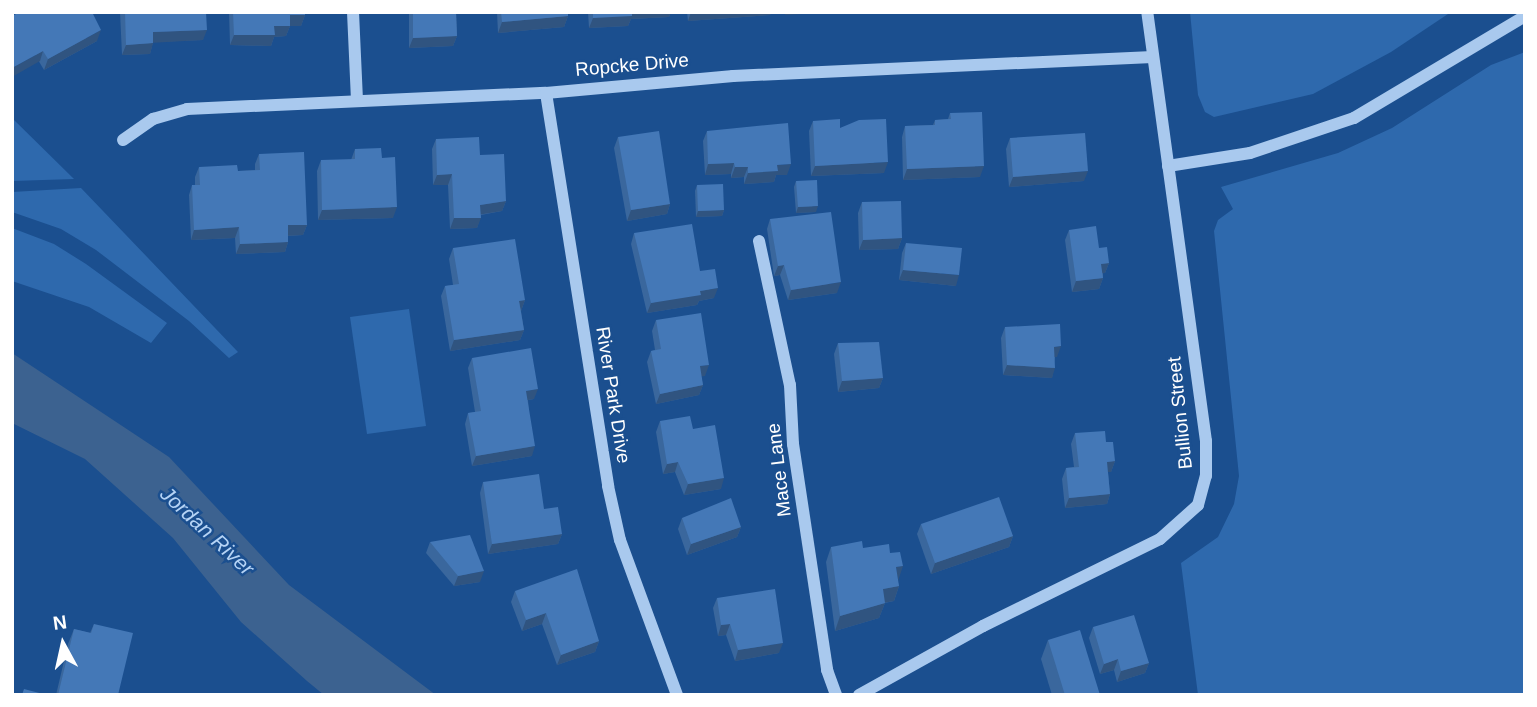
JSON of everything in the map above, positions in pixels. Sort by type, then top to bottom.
[{"type":"street","points":[[353,12],[357,101]]},
{"type":"street","name":"Bullion Street","points":[[859,695],[983,626],[1160,539],[1198,505],[1206,476],[1206,441],[1147,12]]},
{"type":"street","points":[[1168,166],[1250,153],[1354,118],[1525,16]]},
{"type":"street","name":"Ropcke Drive","points":[[123,140],[153,119],[187,109],[546,93],[733,76],[1153,57]]},
{"type":"street","name":"River Park Drive","points":[[546,93],[608,486],[621,540],[677,695]]},
{"type":"street","name":"Mace Lane","points":[[759,241],[790,385],[793,444],[827,670],[836,695]]},
{"type":"shaded area","points":[[1190,12],[1451,12],[1391,52],[1313,94],[1214,117],[1205,112],[1198,95]]},
{"type":"shaded area","points":[[1525,52],[1525,695],[1198,695],[1181,563],[1218,537],[1234,504],[1239,476],[1214,231],[1218,220],[1233,209],[1221,187],[1338,153],[1392,128],[1491,65]]},
{"type":"shaded area","points":[[12,118],[74,179],[12,181]]},
{"type":"shaded area","points":[[81,188],[238,352],[229,358],[189,321],[96,250],[61,229],[12,212],[12,192]]},
{"type":"shaded area","points":[[12,228],[54,244],[167,323],[151,343],[89,307],[12,281]]},
{"type":"shaded area","points":[[409,309],[426,426],[367,434],[350,317]]},
{"type":"water","name":"Jordan River","points":[[12,353],[169,457],[289,585],[436,695],[324,695],[241,622],[173,538],[85,459],[12,423]]},
{"type":"building","points":[[20,12],[92,12],[101,30],[48,59],[43,51],[12,68],[12,16]]},
{"type":"building","points":[[125,12],[206,12],[207,30],[153,32],[153,43],[126,45]]},
{"type":"building","points":[[233,12],[305,12],[305,15],[290,15],[290,26],[274,26],[275,35],[234,35]]},
{"type":"building","points":[[413,12],[456,12],[457,36],[413,38]]},
{"type":"building","points":[[501,12],[568,12],[568,16],[502,22]]},
{"type":"building","points":[[593,12],[632,12],[632,16],[593,18]]},
{"type":"building","points":[[982,112],[984,166],[907,169],[905,126],[935,125],[935,120],[951,119],[950,113]]},
{"type":"building","points":[[840,119],[840,128],[859,120],[886,119],[888,162],[815,166],[813,121]]},
{"type":"building","points":[[788,123],[791,164],[777,165],[778,171],[748,173],[748,167],[735,167],[734,163],[708,164],[707,131]]},
{"type":"building","points":[[659,131],[670,204],[631,210],[618,137]]},
{"type":"building","points":[[1085,133],[1088,171],[1013,177],[1010,138]]},
{"type":"building","points":[[479,137],[480,155],[504,154],[506,201],[480,205],[481,218],[454,218],[452,174],[437,175],[436,139]]},
{"type":"building","points":[[381,148],[382,158],[395,157],[397,207],[322,210],[321,160],[355,159],[355,149]]},
{"type":"building","points":[[304,152],[307,225],[288,225],[288,242],[240,244],[239,227],[194,230],[192,185],[200,185],[199,167],[237,165],[238,171],[260,170],[259,154]]},
{"type":"building","points":[[817,180],[818,206],[798,207],[796,181]]},
{"type":"building","points":[[723,184],[724,210],[698,211],[697,185]]},
{"type":"building","points":[[901,201],[902,238],[863,240],[862,202]]},
{"type":"building","points":[[831,212],[841,282],[791,290],[784,265],[778,266],[770,219]]},
{"type":"building","points":[[692,224],[700,271],[715,269],[718,288],[700,291],[701,295],[651,303],[634,233]]},
{"type":"building","points":[[1096,226],[1099,248],[1107,247],[1109,263],[1101,264],[1103,278],[1076,281],[1069,230]]},
{"type":"building","points":[[515,239],[525,300],[519,301],[524,330],[454,340],[445,286],[459,284],[453,248]]},
{"type":"building","points":[[906,243],[962,248],[959,275],[903,270]]},
{"type":"building","points":[[701,313],[709,365],[700,366],[703,385],[660,394],[651,351],[661,349],[656,320]]},
{"type":"building","points":[[1060,324],[1061,346],[1054,347],[1055,368],[1007,365],[1005,327]]},
{"type":"building","points":[[879,342],[883,378],[842,381],[838,343]]},
{"type":"building","points":[[531,348],[538,389],[526,391],[535,446],[476,456],[468,413],[481,411],[472,358]]},
{"type":"building","points":[[690,416],[693,429],[715,425],[724,478],[688,484],[678,462],[667,464],[660,421]]},
{"type":"building","points":[[1105,431],[1106,442],[1113,442],[1115,461],[1107,462],[1110,494],[1069,498],[1066,468],[1079,467],[1075,433]]},
{"type":"building","points":[[539,474],[544,509],[558,507],[562,534],[492,544],[483,482]]},
{"type":"building","points":[[999,497],[1013,536],[935,563],[921,524]]},
{"type":"building","points":[[731,498],[741,527],[691,544],[682,518]]},
{"type":"building","points":[[470,535],[484,571],[458,576],[430,542]]},
{"type":"building","points":[[862,541],[863,548],[889,544],[890,553],[900,552],[903,566],[896,567],[899,586],[883,589],[885,603],[840,616],[831,547]]},
{"type":"building","points":[[577,569],[599,641],[561,655],[546,613],[526,620],[515,591]]},
{"type":"building","points":[[775,589],[783,643],[738,650],[730,624],[721,625],[717,598]]},
{"type":"building","points":[[1134,615],[1149,663],[1121,671],[1118,659],[1104,664],[1093,627]]},
{"type":"building","points":[[94,624],[133,633],[118,695],[58,695],[74,629],[91,633]]},
{"type":"building","points":[[1080,630],[1100,695],[1065,695],[1048,640]]},
{"type":"building","points":[[24,689],[47,695],[22,695]]}]
